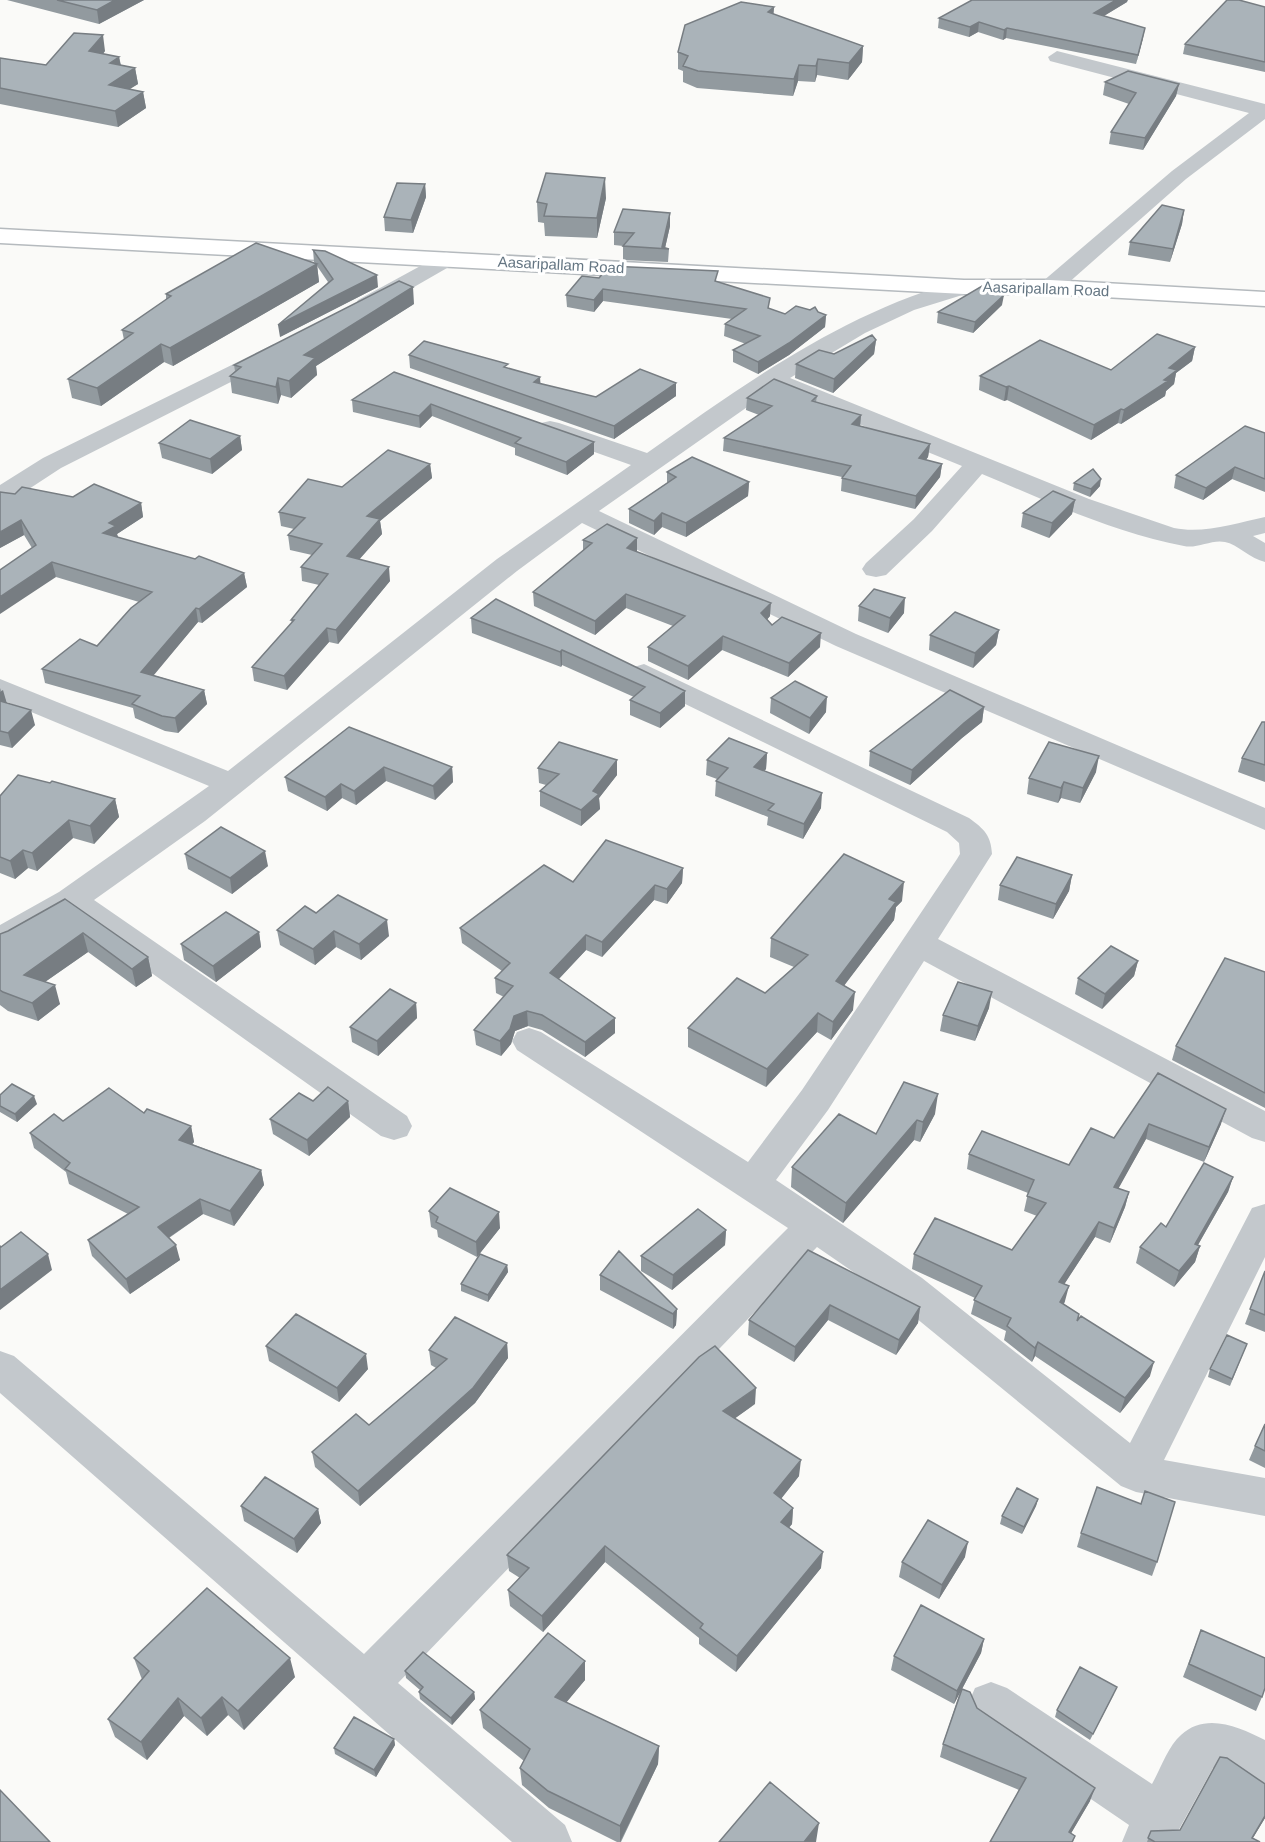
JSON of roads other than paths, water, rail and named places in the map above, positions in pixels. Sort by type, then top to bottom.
[{"type":"main road","name":"Aasaripallam Road","points":[[0,236],[964,286],[1050,287],[1265,299]]},
{"type":"street","points":[[1057,57],[1264,110]]},
{"type":"street","points":[[1050,287],[1179,175],[1264,110]]},
{"type":"street","points":[[343,317],[446,259]]},
{"type":"street","points":[[0,940],[71,900],[232,784],[476,591],[648,462],[771,379],[857,328],[906,305],[964,286]]},
{"type":"street","points":[[0,496],[52,463],[290,343]]},
{"type":"street","points":[[771,379],[1080,505],[1168,535],[1188,539],[1265,525]]},
{"type":"street","points":[[525,420],[648,462]]},
{"type":"street","points":[[876,569],[923,525],[978,463]]},
{"type":"street","points":[[580,512],[846,640],[1265,820]]},
{"type":"street","points":[[1229,533],[1265,554]]},
{"type":"street","points":[[476,591],[508,607]]},
{"type":"street","points":[[614,658],[958,825],[975,839],[976,854],[815,1100],[753,1184]]},
{"type":"street","points":[[0,688],[232,784]]},
{"type":"street","points":[[71,900],[394,1126]]},
{"type":"street","points":[[917,944],[1265,1128]]},
{"type":"street","points":[[529,1041],[753,1184],[908,1289],[1136,1473],[1265,1497]]},
{"type":"street","points":[[1136,1473],[1265,1219]]},
{"type":"street","points":[[366,1684],[814,1226]]},
{"type":"street","points":[[3,1376],[366,1684],[548,1842]]},
{"type":"street","points":[[991,1704],[1152,1829],[1196,1752],[1205,1744],[1228,1747],[1265,1765]]}]
